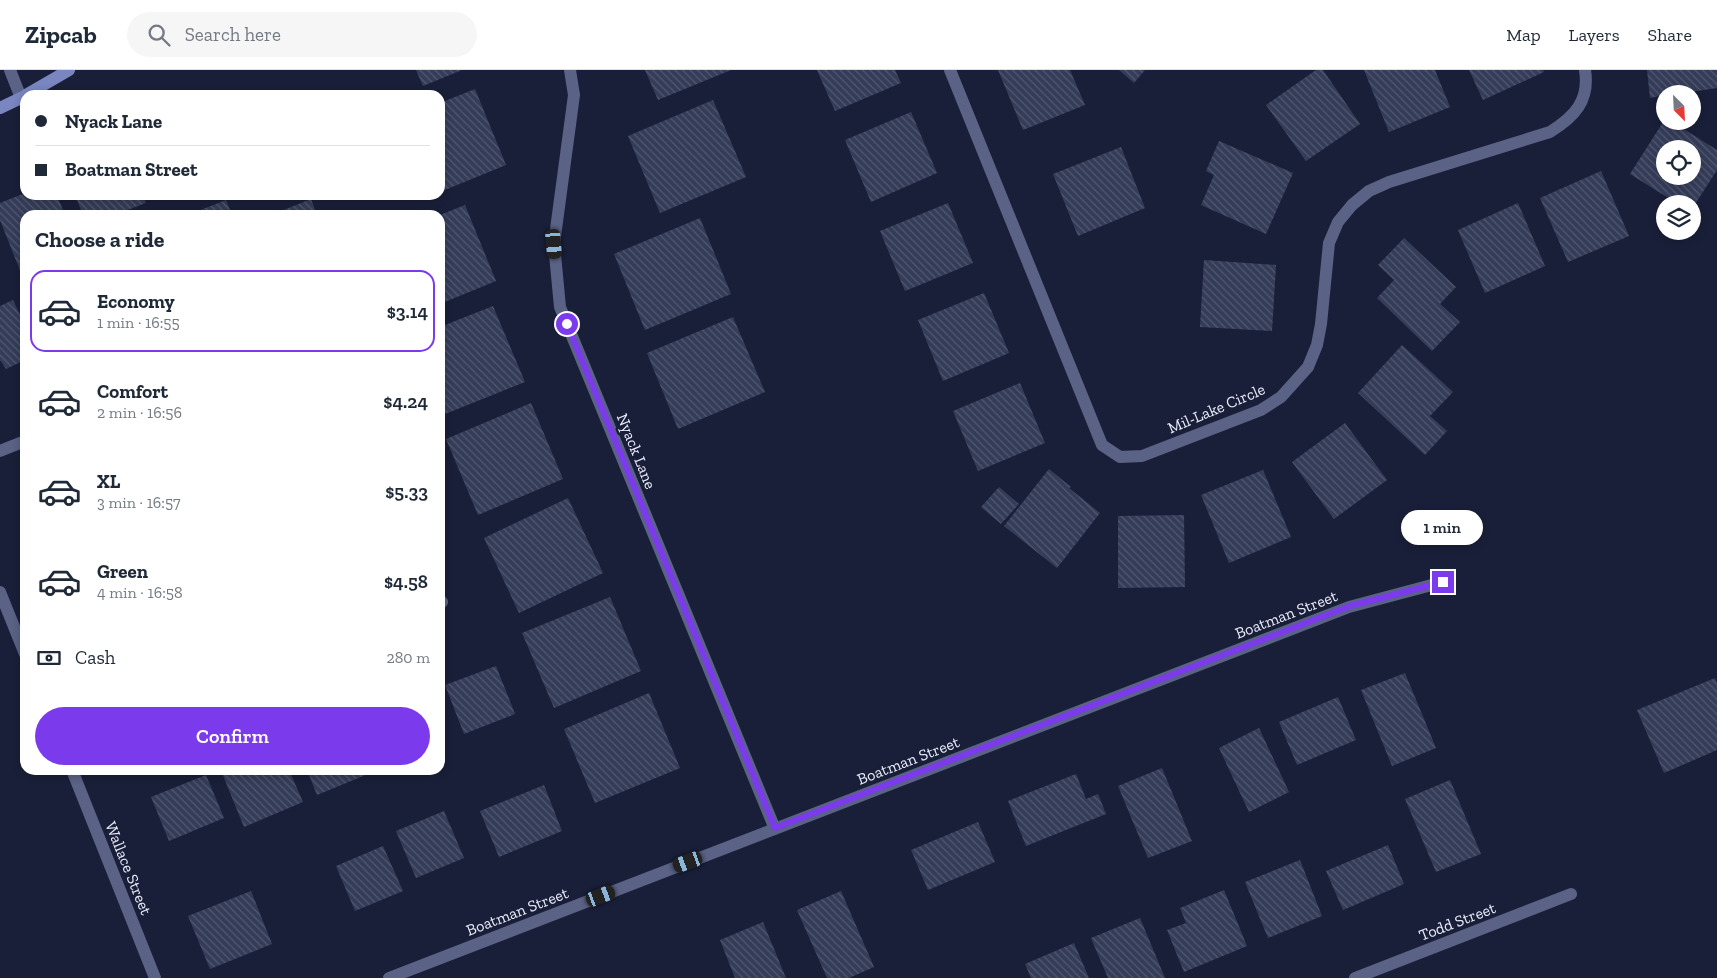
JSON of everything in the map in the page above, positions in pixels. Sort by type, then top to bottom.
[{"type":"street","points":[[10,70],[21,90]]},
{"type":"street","points":[[34,90],[69,70]]},
{"type":"street","name":"Nyack Lane","points":[[570,70],[574,95],[554,244],[560,306],[775,828]]},
{"type":"street","name":"Mil-Lake Circle","points":[[950,70],[1102,445],[1120,457],[1142,456],[1261,410],[1281,397],[1308,367],[1317,345],[1321,324],[1329,243],[1338,222],[1352,205],[1369,191],[1389,182],[1550,132],[1569,120],[1582,102],[1586,81],[1584,70]]},
{"type":"street","points":[[0,108],[20,98]]},
{"type":"street","points":[[0,451],[20,444]]},
{"type":"street","name":"Boatman Street","points":[[389,978],[1350,606],[1443,582]]},
{"type":"street","points":[[0,592],[20,642]]},
{"type":"street","name":"Wallace Street","points":[[74,775],[155,978]]},
{"type":"street","name":"Todd Street","points":[[1355,978],[1571,894]]},
{"type":"building","points":[[416,70],[462,70],[423,86]]},
{"type":"building","points":[[645,70],[731,70],[658,100]]},
{"type":"building","points":[[817,70],[895,70],[901,83],[835,111]]},
{"type":"building","points":[[998,70],[1070,70],[1085,105],[1023,130]]},
{"type":"building","points":[[1119,70],[1145,70],[1134,83]]},
{"type":"building","points":[[1316,70],[1323,70],[1360,124],[1306,161],[1266,105]]},
{"type":"building","points":[[1364,70],[1435,70],[1450,107],[1389,132]]},
{"type":"building","points":[[1469,70],[1543,70],[1544,72],[1483,100]]},
{"type":"building","points":[[1647,70],[1717,70],[1717,88],[1701,90],[1701,85],[1656,85],[1656,97],[1650,98]]},
{"type":"building","points":[[475,89],[506,165],[445,190],[445,101]]},
{"type":"building","points":[[713,100],[746,177],[660,213],[628,136]]},
{"type":"building","points":[[911,112],[937,173],[871,202],[845,140]]},
{"type":"building","points":[[1658,130],[1685,130],[1717,150],[1717,170],[1701,195],[1664,195],[1630,174]]},
{"type":"building","points":[[1219,141],[1293,173],[1266,234],[1201,205],[1214,175],[1206,171]]},
{"type":"building","points":[[1121,147],[1145,208],[1078,236],[1053,174]]},
{"type":"building","points":[[1601,171],[1629,236],[1568,262],[1540,198]]},
{"type":"building","points":[[20,195],[20,200],[59,200],[63,210],[20,210],[20,270],[0,220],[0,203]]},
{"type":"building","points":[[77,200],[144,200],[146,203],[128,210],[81,210]]},
{"type":"building","points":[[226,200],[230,210],[201,210]]},
{"type":"building","points":[[311,200],[315,210],[284,210]]},
{"type":"building","points":[[948,203],[973,263],[905,291],[880,231]]},
{"type":"building","points":[[1518,203],[1545,266],[1485,293],[1458,230]]},
{"type":"building","points":[[465,205],[496,281],[445,302],[445,213]]},
{"type":"building","points":[[700,218],[731,294],[645,330],[614,254]]},
{"type":"building","points":[[1404,238],[1456,287],[1440,304],[1460,322],[1432,351],[1377,298],[1394,280],[1378,265]]},
{"type":"building","points":[[1204,260],[1276,265],[1272,331],[1200,327]]},
{"type":"building","points":[[984,293],[1009,353],[943,381],[918,320]]},
{"type":"building","points":[[13,300],[20,315],[20,362],[6,369],[0,361],[0,306]]},
{"type":"building","points":[[493,306],[525,382],[445,414],[445,325]]},
{"type":"building","points":[[733,317],[765,392],[678,429],[647,353]]},
{"type":"building","points":[[1402,345],[1453,392],[1430,416],[1447,431],[1425,455],[1358,393]]},
{"type":"building","points":[[1020,383],[1045,443],[978,471],[953,411]]},
{"type":"building","points":[[531,403],[563,479],[478,515],[446,439]]},
{"type":"building","points":[[1345,423],[1387,480],[1334,519],[1292,462]]},
{"type":"building","points":[[1049,469],[1100,513],[1057,568],[1004,526]]},
{"type":"building","points":[[1263,470],[1291,537],[1229,563],[1201,495]]},
{"type":"building","points":[[999,487],[1019,504],[1001,524],[981,507]]},
{"type":"building","points":[[568,498],[603,573],[519,613],[484,538]]},
{"type":"building","points":[[1184,515],[1185,587],[1118,588],[1118,516]]},
{"type":"building","points":[[610,597],[641,671],[554,708],[522,633]]},
{"type":"building","points":[[496,666],[515,714],[464,734],[445,685]]},
{"type":"building","points":[[1405,673],[1436,748],[1392,766],[1361,690]]},
{"type":"building","points":[[1715,678],[1717,683],[1717,750],[1664,773],[1637,710]]},
{"type":"building","points":[[649,693],[680,768],[595,803],[564,729]]},
{"type":"building","points":[[1338,697],[1356,740],[1297,765],[1279,722]]},
{"type":"building","points":[[1259,728],[1289,792],[1249,812],[1219,748]]},
{"type":"building","points":[[1162,768],[1192,841],[1148,858],[1118,786]]},
{"type":"building","points":[[1076,774],[1086,799],[1098,794],[1106,814],[1026,846],[1008,801]]},
{"type":"building","points":[[206,775],[224,818],[169,841],[151,797]]},
{"type":"building","points":[[223,775],[291,775],[303,802],[244,827]]},
{"type":"building","points":[[309,775],[366,775],[317,795]]},
{"type":"building","points":[[1450,780],[1481,854],[1436,872],[1405,799]]},
{"type":"building","points":[[544,785],[562,831],[499,857],[480,811]]},
{"type":"building","points":[[444,811],[464,858],[416,878],[396,831]]},
{"type":"building","points":[[978,822],[995,862],[928,890],[911,850]]},
{"type":"building","points":[[1388,845],[1404,884],[1343,910],[1326,871]]},
{"type":"building","points":[[383,846],[403,891],[355,911],[336,866]]},
{"type":"building","points":[[1300,860],[1322,916],[1268,938],[1245,882]]},
{"type":"building","points":[[1224,890],[1247,946],[1184,972],[1167,930],[1186,923],[1180,908]]},
{"type":"building","points":[[251,891],[272,944],[210,969],[188,916]]},
{"type":"building","points":[[841,891],[874,967],[849,978],[827,978],[797,910]]},
{"type":"building","points":[[1140,918],[1165,978],[1108,978],[1091,938]]},
{"type":"building","points":[[763,922],[786,978],[735,978],[720,940]]},
{"type":"building","points":[[1074,943],[1089,978],[1031,978],[1025,964]]},
{"type":"route","points":[[567,324],[775,828],[1350,606],[1443,582]]}]
